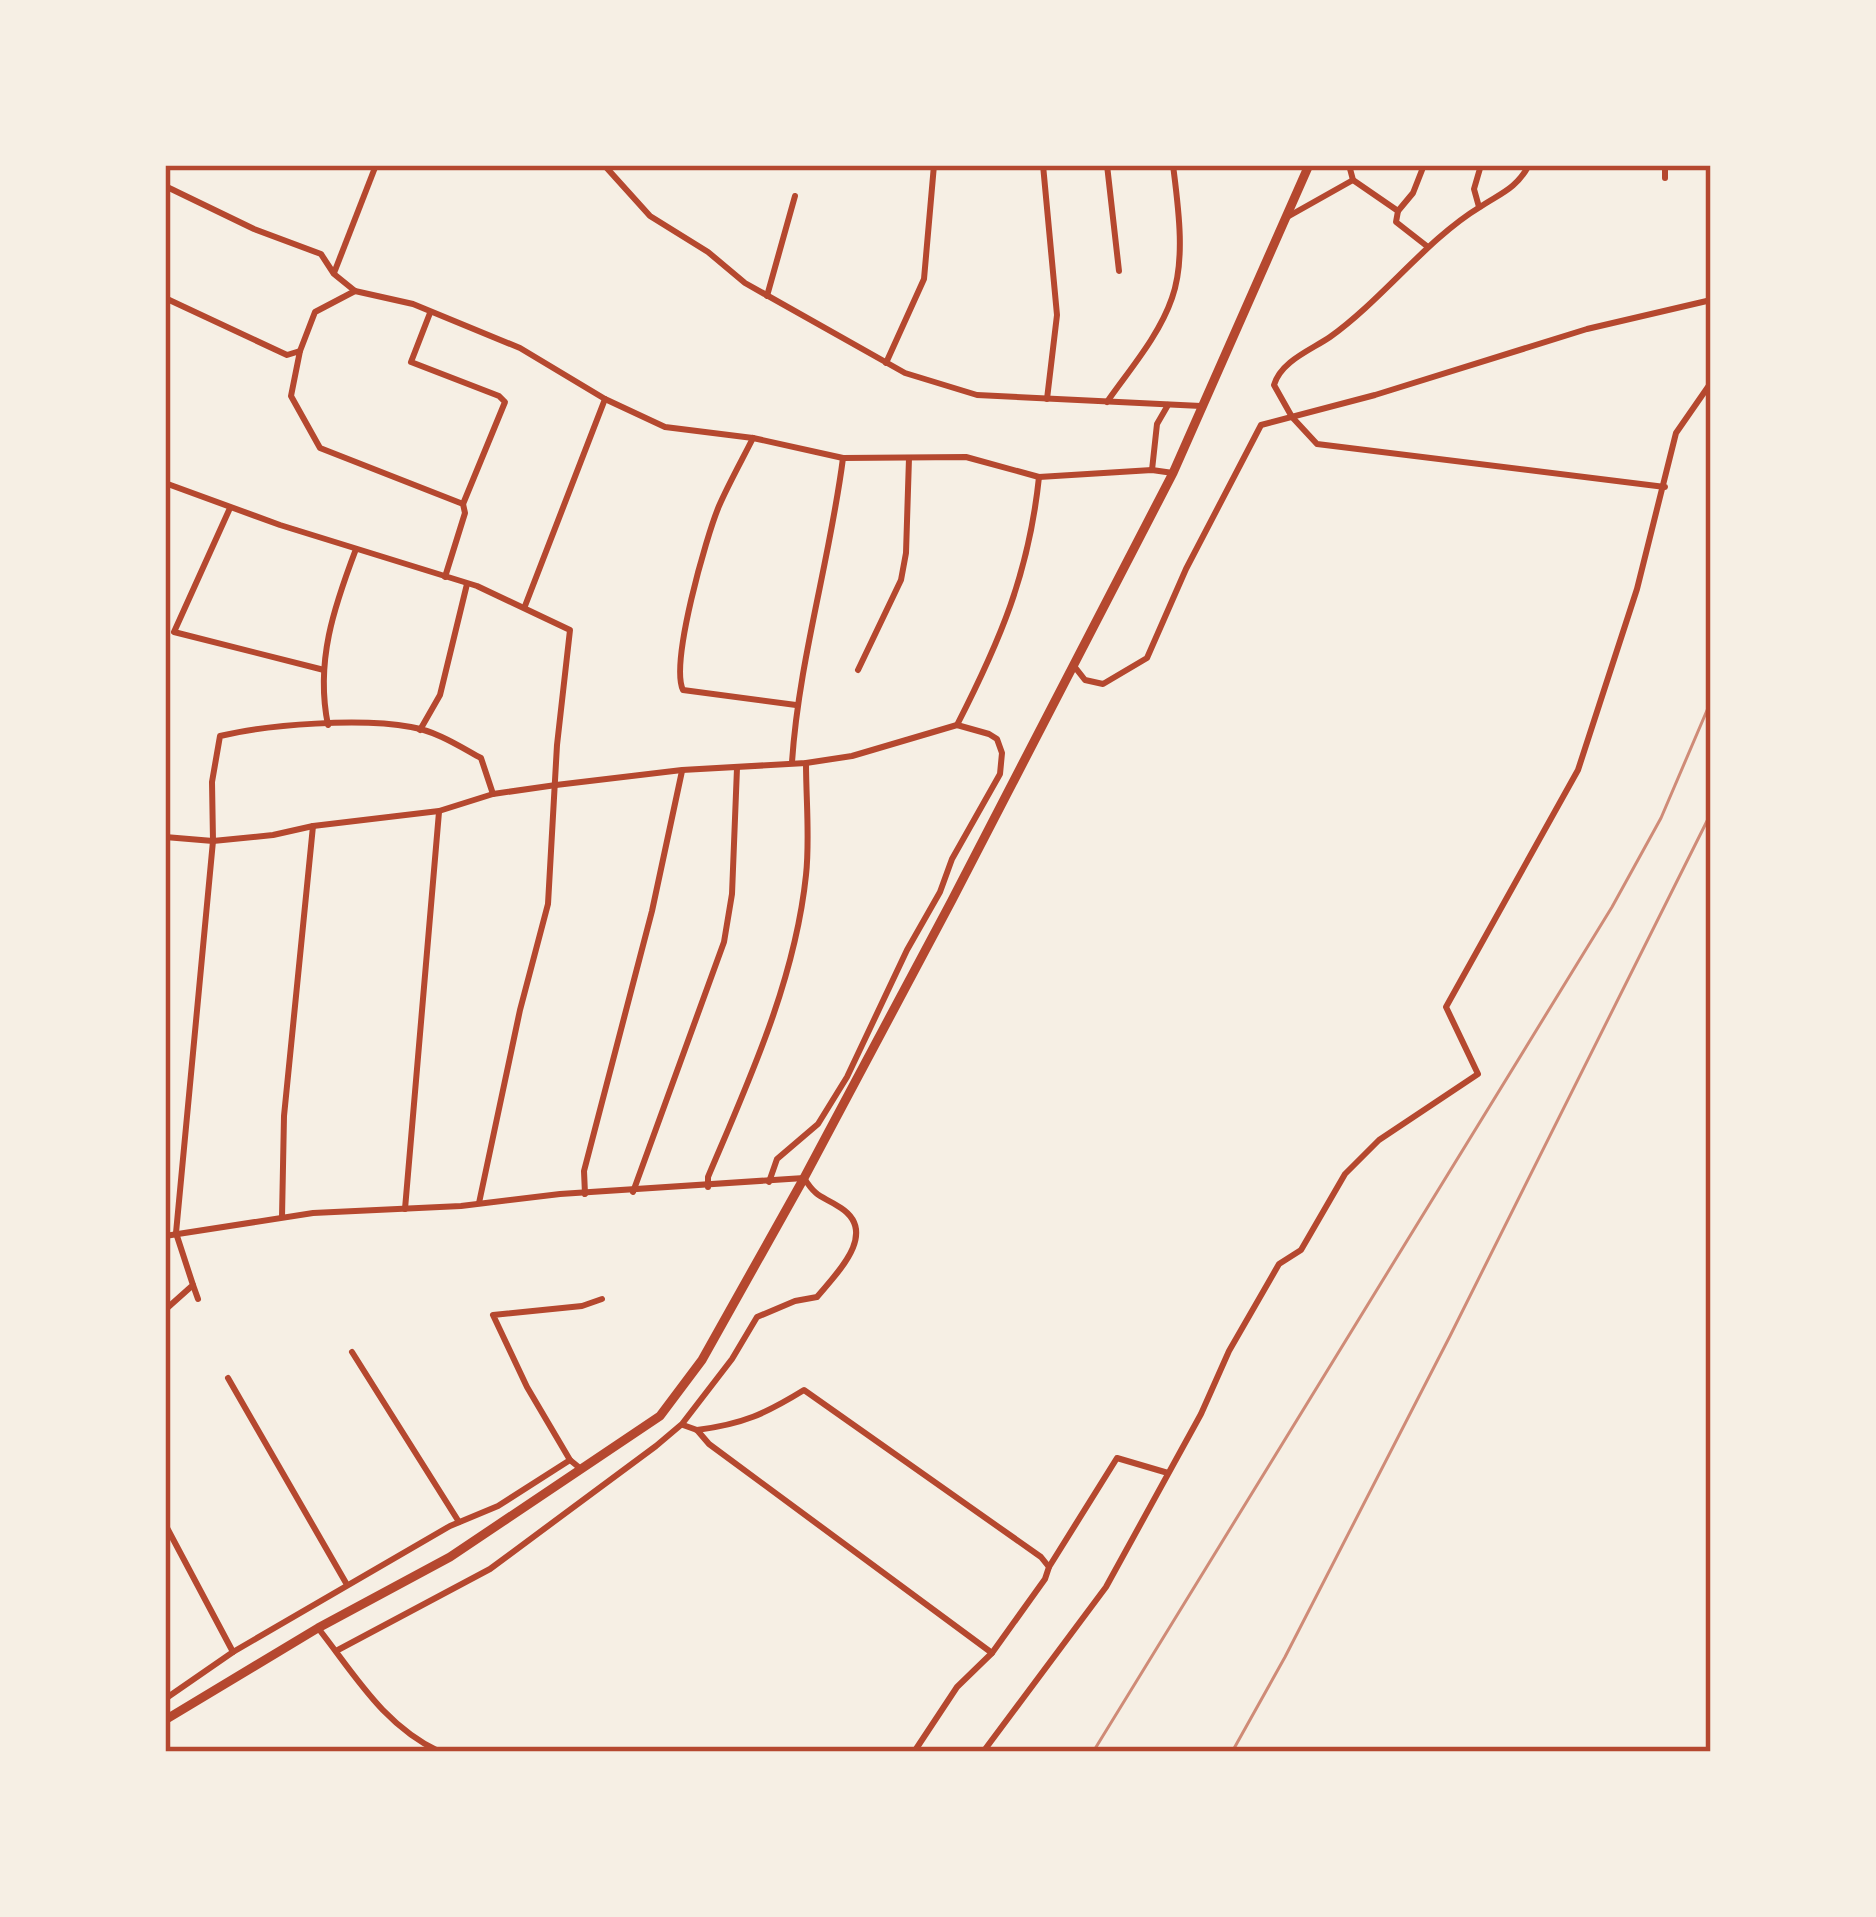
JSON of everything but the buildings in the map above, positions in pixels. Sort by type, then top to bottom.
[{"type":"main road","points":[[165,1720],[450,1556],[581,1469],[660,1416],[702,1360],[805,1178],[1173,473],[1309,165]]},
{"type":"street","points":[[334,274],[376,165]]},
{"type":"street","points":[[604,165],[650,216],[767,296],[905,374],[976,395],[1204,406]]},
{"type":"street","points":[[886,363],[924,279],[934,165]]},
{"type":"street","points":[[1043,165],[1057,315],[1047,399]]},
{"type":"street","points":[[1107,165],[1119,271]]},
{"type":"street","points":[[1107,402],[1160,325],[1174,293],[1178,258],[1173,165]]},
{"type":"street","points":[[1349,165],[1353,181],[1398,211]]},
{"type":"street","points":[[1424,165],[1396,222],[1430,248]]},
{"type":"street","points":[[1479,207],[1474,189],[1481,165]]},
{"type":"street","points":[[1528,165],[1506,194],[1479,207],[1366,311],[1308,348],[1276,376],[1274,385],[1292,417],[1317,444],[1665,488]]},
{"type":"street","points":[[1665,165],[1665,178]]},
{"type":"street","points":[[1289,216],[1353,181]]},
{"type":"street","points":[[165,186],[254,229],[321,254],[334,274],[355,291],[413,304],[535,355],[604,399],[665,427],[753,438],[843,458],[966,457],[1039,477],[1152,470],[1173,473]]},
{"type":"street","points":[[767,296],[795,196]]},
{"type":"street","points":[[355,291],[315,312],[300,351],[291,396],[320,448],[463,504]]},
{"type":"street","points":[[165,298],[287,355],[300,351]]},
{"type":"street","points":[[1074,666],[1085,680],[1103,684],[1147,658],[1186,569],[1262,425],[1587,329],[1711,300]]},
{"type":"street","points":[[430,313],[411,362],[499,396],[505,403],[463,504],[445,577]]},
{"type":"street","points":[[983,1752],[1106,1587],[1279,1264],[1301,1250],[1345,1174],[1379,1140],[1478,1074],[1446,1007],[1578,770],[1637,589],[1676,433],[1710,384],[1711,373]]},
{"type":"street","points":[[525,606],[604,399]]},
{"type":"street","points":[[1152,470],[1157,424],[1168,405]]},
{"type":"street","points":[[753,438],[712,527],[682,640],[679,683],[683,690],[796,705]]},
{"type":"street","points":[[793,762],[796,705],[843,458]]},
{"type":"street","points":[[858,670],[901,580],[909,458]]},
{"type":"street","points":[[957,725],[1018,590],[1033,535],[1039,477]]},
{"type":"street","points":[[165,483],[467,584],[570,630],[548,904],[479,1203]]},
{"type":"street","points":[[230,508],[170,631],[324,670]]},
{"type":"street","points":[[328,725],[322,695],[326,635],[356,549]]},
{"type":"street","points":[[420,730],[440,695],[467,584]]},
{"type":"street","points":[[198,1299],[176,1233],[213,841],[212,782],[220,736],[251,729],[328,725],[420,730],[481,758],[493,794]]},
{"type":"street","points":[[165,837],[213,841],[439,812],[493,794],[556,785],[682,770],[806,763],[852,756],[957,725],[997,740],[1002,754],[1000,774],[952,860],[847,1077],[818,1124],[777,1159],[770,1181]]},
{"type":"street","points":[[708,1187],[792,954],[806,873],[806,763]]},
{"type":"street","points":[[633,1192],[724,942],[732,894],[737,767]]},
{"type":"street","points":[[585,1194],[584,1172],[652,911],[682,770]]},
{"type":"street","points":[[992,788],[1005,795]]},
{"type":"street","points":[[405,1209],[439,812]]},
{"type":"street","points":[[282,1216],[284,1116],[314,826]]},
{"type":"street","points":[[940,892],[951,902]]},
{"type":"street","points":[[165,1236],[282,1216],[805,1178],[816,1197],[839,1206],[854,1219],[858,1237],[851,1252],[817,1297],[757,1317],[732,1359],[682,1424],[490,1569],[336,1651]]},
{"type":"street","points":[[165,1310],[193,1285]]},
{"type":"street","points":[[581,1469],[570,1460],[527,1387],[493,1315],[582,1306],[602,1299]]},
{"type":"street","points":[[352,1352],[459,1522]]},
{"type":"street","points":[[228,1378],[346,1584]]},
{"type":"street","points":[[697,1430],[760,1417],[804,1390],[981,1513],[1049,1567]]},
{"type":"street","points":[[682,1424],[697,1430],[709,1444],[992,1653]]},
{"type":"street","points":[[914,1752],[957,1687],[992,1653],[1117,1458],[1168,1472]]},
{"type":"street","points":[[165,1699],[346,1584],[459,1522],[499,1506],[570,1460]]},
{"type":"street","points":[[165,1524],[233,1652]]},
{"type":"street","points":[[318,1628],[380,1709],[440,1752]]},
{"type":"railway","points":[[1093,1752],[1612,907],[1661,818],[1711,701]]},
{"type":"railway","points":[[1232,1752],[1450,1336],[1711,813]]}]
